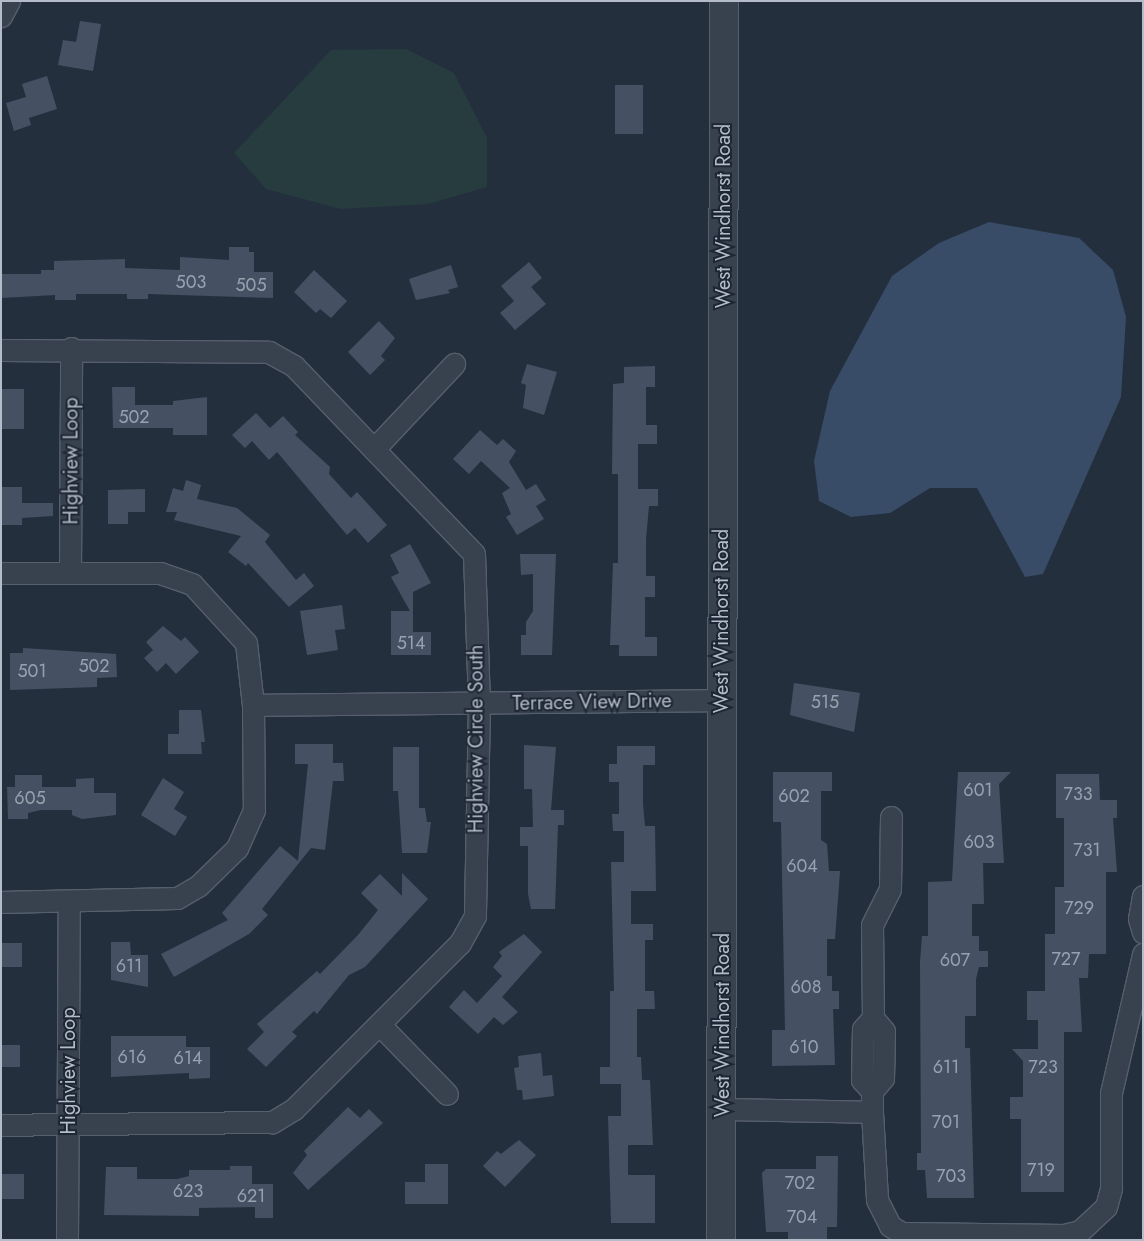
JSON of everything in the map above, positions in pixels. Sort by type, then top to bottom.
[{"type":"street","points":[[1,16],[9,1]]},
{"type":"street","name":"West Windhorst Road","points":[[721,1240],[724,1]]},
{"type":"street","name":"Highview Circle South","points":[[1,350],[72,348],[269,352],[294,366],[474,554],[479,704],[475,916],[460,943],[294,1110],[272,1122],[68,1126],[1,1125]]},
{"type":"street","name":"Highview Loop","points":[[70,573],[72,348]]},
{"type":"street","points":[[374,449],[454,364]]},
{"type":"street","points":[[1,573],[160,573],[192,584],[246,643],[253,705],[254,810],[237,848],[198,886],[177,898],[69,902],[1,902]]},
{"type":"street","name":"Terrace View Drive","points":[[253,705],[721,700]]},
{"type":"street","points":[[891,818],[890,889],[872,925],[874,1018],[863,1030],[862,1080],[872,1102],[877,1200],[890,1226],[902,1233],[1064,1235],[1080,1231],[1106,1207],[1111,1188],[1111,1093],[1143,954]]},
{"type":"street","points":[[1143,896],[1139,919],[1143,932]]},
{"type":"street","name":"Highview Loop","points":[[67,1240],[69,902]]},
{"type":"street","points":[[380,1025],[447,1094]]},
{"type":"street","points":[[722,1109],[872,1102]]},
{"type":"green space","points":[[406,49],[454,73],[487,138],[487,187],[428,204],[341,209],[266,189],[234,153],[331,50]]},
{"type":"water","points":[[989,222],[1079,238],[1113,270],[1126,317],[1121,397],[1043,574],[1025,577],[977,488],[930,488],[890,513],[851,517],[819,501],[814,461],[830,391],[892,276],[939,243]]},
{"type":"building","points":[[80,21],[101,24],[93,71],[58,65],[63,40],[76,42]]},
{"type":"building","points":[[47,76],[57,109],[29,118],[31,125],[14,131],[6,103],[26,97],[22,84]]},
{"type":"building","points":[[615,85],[643,85],[643,134],[615,134]]},
{"type":"building","points":[[229,247],[249,247],[249,252],[254,252],[254,272],[273,272],[273,298],[148,294],[148,299],[127,299],[127,294],[76,294],[76,300],[55,300],[55,295],[1,298],[1,274],[41,274],[41,270],[54,270],[54,261],[125,259],[125,268],[180,270],[180,257],[229,260]]},
{"type":"building","points":[[529,262],[542,278],[531,287],[546,304],[515,330],[500,313],[514,301],[501,286]]},
{"type":"building","points":[[451,265],[458,287],[448,290],[450,293],[416,300],[409,279]]},
{"type":"building","points":[[314,270],[347,301],[331,318],[320,309],[316,313],[294,292]]},
{"type":"building","points":[[379,321],[395,338],[381,356],[385,360],[370,375],[348,352]]},
{"type":"building","points":[[527,364],[557,372],[544,415],[523,408],[526,385],[521,383]]},
{"type":"building","points":[[655,366],[655,387],[646,387],[646,425],[657,425],[657,444],[638,444],[638,489],[658,489],[658,506],[649,506],[646,539],[646,576],[655,576],[655,597],[645,597],[645,637],[657,637],[657,656],[619,656],[619,645],[610,645],[613,563],[618,563],[618,474],[612,474],[613,384],[624,383],[624,367]]},
{"type":"building","points":[[112,387],[135,387],[135,405],[173,405],[173,401],[207,397],[207,435],[173,435],[173,428],[113,428]]},
{"type":"building","points":[[1,389],[24,389],[24,429],[1,429]]},
{"type":"building","points":[[256,413],[270,428],[283,416],[298,432],[295,435],[330,467],[329,474],[351,498],[357,492],[387,525],[368,543],[355,528],[347,535],[277,452],[269,460],[252,441],[245,448],[232,435]]},
{"type":"building","points":[[480,430],[497,445],[503,439],[516,451],[509,462],[526,490],[536,484],[546,500],[536,506],[544,519],[517,535],[506,517],[511,514],[502,493],[510,488],[481,461],[469,474],[453,459]]},
{"type":"building","points":[[186,480],[201,485],[197,499],[237,508],[270,535],[265,542],[296,580],[304,573],[314,586],[289,607],[248,563],[246,566],[228,552],[241,536],[174,520],[177,512],[166,512],[173,488],[183,491]]},
{"type":"building","points":[[1,487],[22,487],[22,503],[53,503],[53,516],[22,518],[22,525],[2,525]]},
{"type":"building","points":[[145,489],[145,512],[128,512],[128,524],[108,524],[108,490]]},
{"type":"building","points":[[410,544],[431,583],[413,592],[413,632],[431,632],[431,655],[391,655],[391,611],[410,611],[391,577],[399,573],[390,555]]},
{"type":"building","points":[[520,554],[556,554],[552,655],[521,655],[521,635],[526,635],[526,622],[533,611],[533,574],[521,575]]},
{"type":"building","points":[[342,605],[345,629],[335,630],[338,650],[307,655],[300,611]]},
{"type":"building","points":[[163,626],[181,641],[185,637],[199,652],[176,674],[166,663],[157,672],[144,658],[153,650],[146,642]]},
{"type":"building","points":[[23,648],[116,654],[117,677],[97,678],[97,687],[10,690],[10,653],[23,653]]},
{"type":"building","points":[[794,683],[860,693],[854,732],[790,715]]},
{"type":"building","points":[[179,710],[201,710],[205,742],[201,742],[202,754],[168,754],[168,734],[179,734]]},
{"type":"building","points":[[295,744],[333,744],[333,763],[343,763],[344,781],[333,781],[325,850],[311,848],[262,909],[268,915],[249,934],[174,977],[161,954],[228,920],[222,913],[280,846],[298,861],[308,764],[295,764]]},
{"type":"building","points":[[524,745],[556,747],[551,810],[564,810],[564,825],[558,825],[555,909],[531,909],[528,894],[528,846],[520,846],[520,827],[533,827],[532,789],[524,789]]},
{"type":"building","points":[[617,746],[655,746],[655,765],[643,765],[643,804],[645,826],[655,826],[656,891],[631,891],[631,924],[653,924],[653,940],[645,940],[645,991],[654,991],[655,1009],[637,1009],[637,1057],[641,1057],[642,1080],[650,1080],[653,1145],[628,1145],[628,1175],[655,1175],[655,1223],[611,1223],[608,1116],[621,1116],[621,1084],[600,1084],[600,1067],[610,1067],[610,991],[614,991],[611,862],[624,862],[624,831],[613,831],[612,814],[619,814],[619,782],[609,782],[609,764],[617,764]]},
{"type":"building","points":[[393,747],[419,747],[419,808],[425,808],[427,822],[431,822],[427,853],[402,853],[398,791],[393,791]]},
{"type":"building","points":[[773,772],[832,772],[832,791],[821,791],[821,840],[827,844],[829,871],[840,871],[835,939],[827,939],[827,976],[832,976],[832,991],[839,991],[839,1009],[833,1009],[835,1065],[772,1066],[772,1030],[785,1030],[781,822],[773,822]]},
{"type":"building","points":[[958,772],[1011,772],[999,784],[1004,863],[983,863],[984,904],[972,904],[972,936],[979,936],[979,951],[988,951],[988,967],[979,967],[976,979],[976,1016],[965,1016],[965,1048],[970,1048],[974,1198],[927,1198],[925,1170],[917,1170],[917,1153],[921,1153],[920,962],[922,936],[928,936],[928,882],[952,881]]},
{"type":"building","points":[[1056,774],[1099,774],[1100,800],[1117,800],[1117,818],[1113,818],[1117,872],[1106,872],[1106,954],[1089,954],[1088,978],[1079,978],[1082,1032],[1064,1032],[1064,1192],[1021,1192],[1021,1119],[1010,1119],[1010,1097],[1023,1097],[1023,1061],[1012,1049],[1038,1049],[1038,1020],[1027,1020],[1027,991],[1045,991],[1045,934],[1055,934],[1055,887],[1064,887],[1064,818],[1056,818]]},
{"type":"building","points":[[15,775],[42,775],[42,787],[76,787],[76,779],[94,778],[94,793],[116,793],[116,815],[82,819],[72,815],[72,810],[41,810],[28,813],[28,819],[8,819],[7,787],[15,787]]},
{"type":"building","points":[[163,778],[184,792],[174,809],[187,817],[175,836],[141,815]]},
{"type":"building","points":[[402,873],[428,899],[365,967],[349,975],[317,1014],[314,1011],[292,1032],[297,1036],[266,1067],[247,1049],[264,1032],[257,1024],[317,971],[320,974],[358,935],[378,910],[361,893],[380,874],[402,896]]},
{"type":"building","points":[[524,934],[542,952],[502,997],[518,1012],[503,1025],[494,1017],[478,1034],[449,1007],[464,990],[477,1003],[502,976],[493,967],[502,956],[499,952]]},
{"type":"building","points":[[111,942],[130,942],[131,955],[148,955],[148,987],[111,980]]},
{"type":"building","points":[[1,943],[22,943],[22,967],[1,967]]},
{"type":"building","points":[[111,1036],[186,1036],[186,1047],[210,1047],[210,1078],[189,1079],[189,1073],[111,1077]]},
{"type":"building","points":[[1,1045],[20,1045],[20,1067],[1,1067]]},
{"type":"building","points":[[541,1053],[543,1076],[552,1075],[554,1096],[523,1100],[522,1090],[517,1090],[514,1068],[519,1067],[518,1056]]},
{"type":"building","points":[[348,1107],[360,1118],[369,1109],[383,1123],[308,1190],[293,1173],[307,1155],[304,1151]]},
{"type":"building","points":[[519,1140],[536,1155],[505,1187],[483,1166],[497,1151],[501,1154]]},
{"type":"building","points":[[816,1156],[838,1156],[837,1227],[827,1227],[827,1240],[788,1240],[788,1232],[766,1232],[762,1173],[766,1169],[816,1169]]},
{"type":"building","points":[[425,1164],[448,1164],[448,1204],[405,1204],[405,1182],[425,1182]]},
{"type":"building","points":[[230,1166],[252,1166],[252,1184],[273,1184],[273,1218],[255,1218],[255,1207],[199,1208],[199,1216],[104,1215],[106,1167],[137,1167],[137,1179],[177,1179],[189,1176],[189,1170],[230,1170]]},
{"type":"building","points":[[1,1174],[24,1174],[24,1199],[1,1199]]}]
